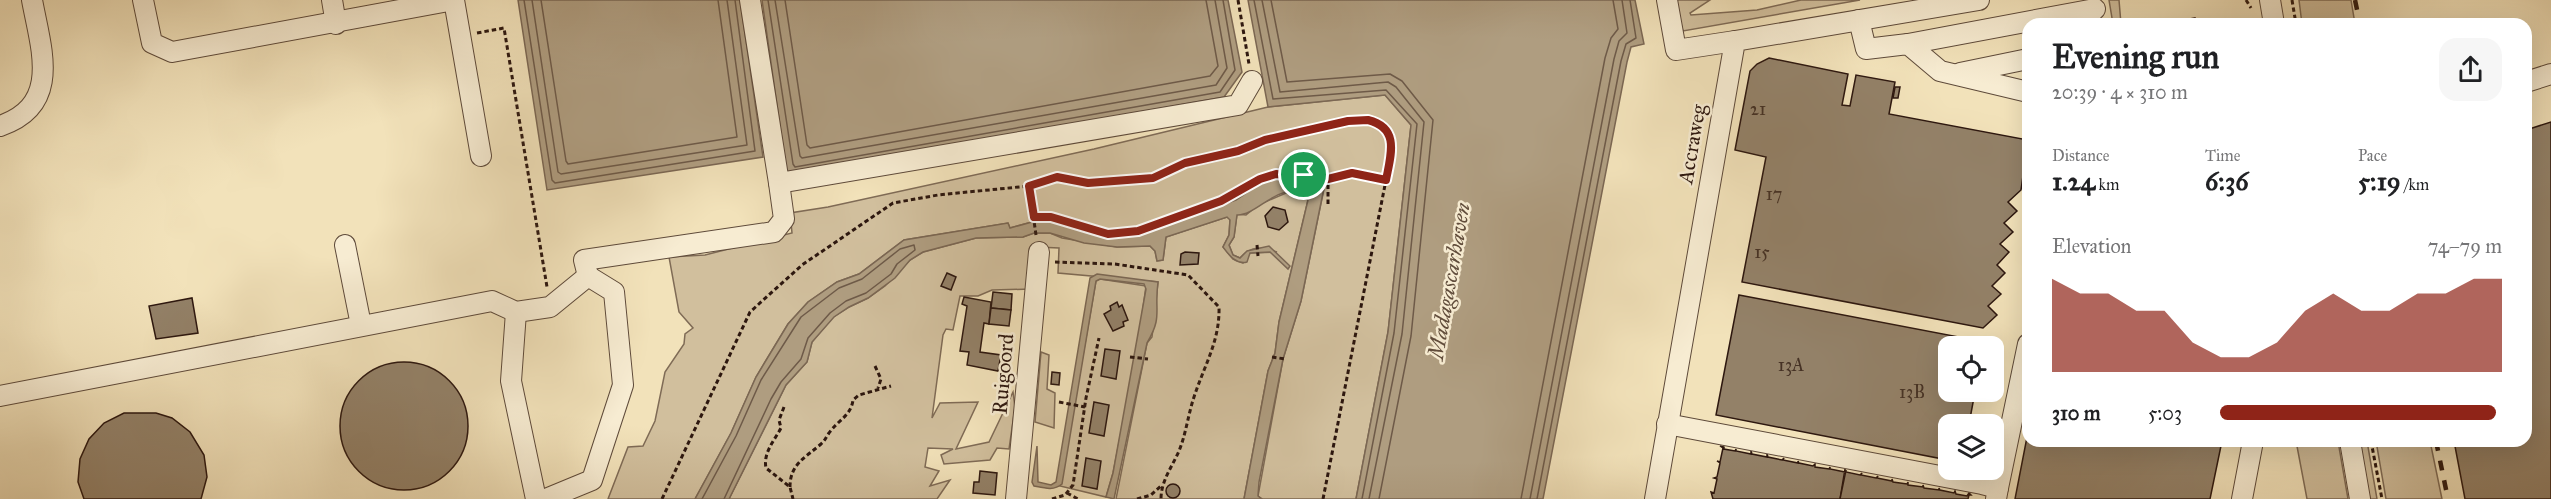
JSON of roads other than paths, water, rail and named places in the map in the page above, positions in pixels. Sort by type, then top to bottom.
[{"type":"street","points":[[0,126],[18,120],[40,92],[43,58],[32,0]]},
{"type":"street","points":[[143,0],[152,43],[172,52],[336,24],[454,0],[481,156]]},
{"type":"street","points":[[332,0],[336,24]]},
{"type":"street","points":[[546,499],[592,480],[623,385],[614,292],[588,276],[584,260],[774,232],[784,219],[750,0]]},
{"type":"street","points":[[1667,0],[1676,50],[1979,0]]},
{"type":"street","points":[[2270,0],[2273,18]]},
{"type":"street","points":[[2055,18],[2095,11]]},
{"type":"street","points":[[1859,20],[1866,49],[2022,24]]},
{"type":"street","name":"Accraweg","points":[[1655,499],[1735,40]]},
{"type":"street","points":[[1908,44],[1940,71],[2022,91]]},
{"type":"street","points":[[1954,74],[2022,60]]},
{"type":"street","points":[[2532,80],[2551,74]]},
{"type":"street","points":[[779,183],[1238,105],[1252,81]]},
{"type":"street","points":[[345,245],[361,325]]},
{"type":"street","name":"Ruigoord","points":[[1016,499],[1038,251]]},
{"type":"street","points":[[0,396],[492,301],[516,312],[550,307],[588,276]]},
{"type":"street","points":[[516,312],[511,381],[536,499]]},
{"type":"street","points":[[1667,424],[1997,494],[2022,373]]},
{"type":"street","points":[[2242,499],[2252,447]]},
{"type":"street","points":[[2351,447],[2360,499]]},
{"type":"water","points":[[518,0],[740,0],[763,157],[547,190]]},
{"type":"water","points":[[762,0],[1228,0],[1242,72],[1224,97],[787,175]]},
{"type":"water","name":"Madagascarhaven","points":[[1248,0],[1635,0],[1644,44],[1631,47],[1627,62],[1543,499],[1356,499],[1388,332],[1411,125],[1385,95],[1268,107]]},
{"type":"water","points":[[1278,177],[1325,183],[1301,301],[1283,359],[1259,482],[1258,496],[1262,499],[1244,499],[1268,371],[1275,353],[1279,322],[1308,200],[1289,192],[1271,198],[1245,214],[1237,215],[1234,237],[1229,245],[1233,255],[1240,258],[1247,251],[1269,246],[1290,266],[1288,269],[1270,252],[1250,253],[1247,262],[1243,263],[1233,259],[1223,247],[1229,235],[1230,220],[1227,217],[1166,237],[1163,260],[1157,261],[1155,251],[1150,246],[1117,247],[1084,243],[1050,233],[1034,233],[1023,237],[976,238],[923,252],[910,260],[895,278],[868,298],[834,317],[812,342],[807,362],[786,385],[729,499],[695,499],[731,433],[756,377],[788,324],[808,302],[837,282],[859,274],[904,240],[1008,223],[1010,228],[1032,222],[1055,220],[1103,236],[1136,234],[1236,200],[1265,180]]},
{"type":"water","points":[[1097,274],[1158,282],[1155,326],[1147,343],[1114,499],[1106,497],[1113,473],[1146,289],[1144,284],[1100,279],[1096,281],[1062,484],[1056,488],[1049,488],[1034,486],[1032,482],[1037,446],[1038,482],[1051,485],[1056,482],[1090,278]]},
{"type":"railway","points":[[2355,0],[2359,18]]},
{"type":"railway","points":[[2437,447],[2448,499]]}]
